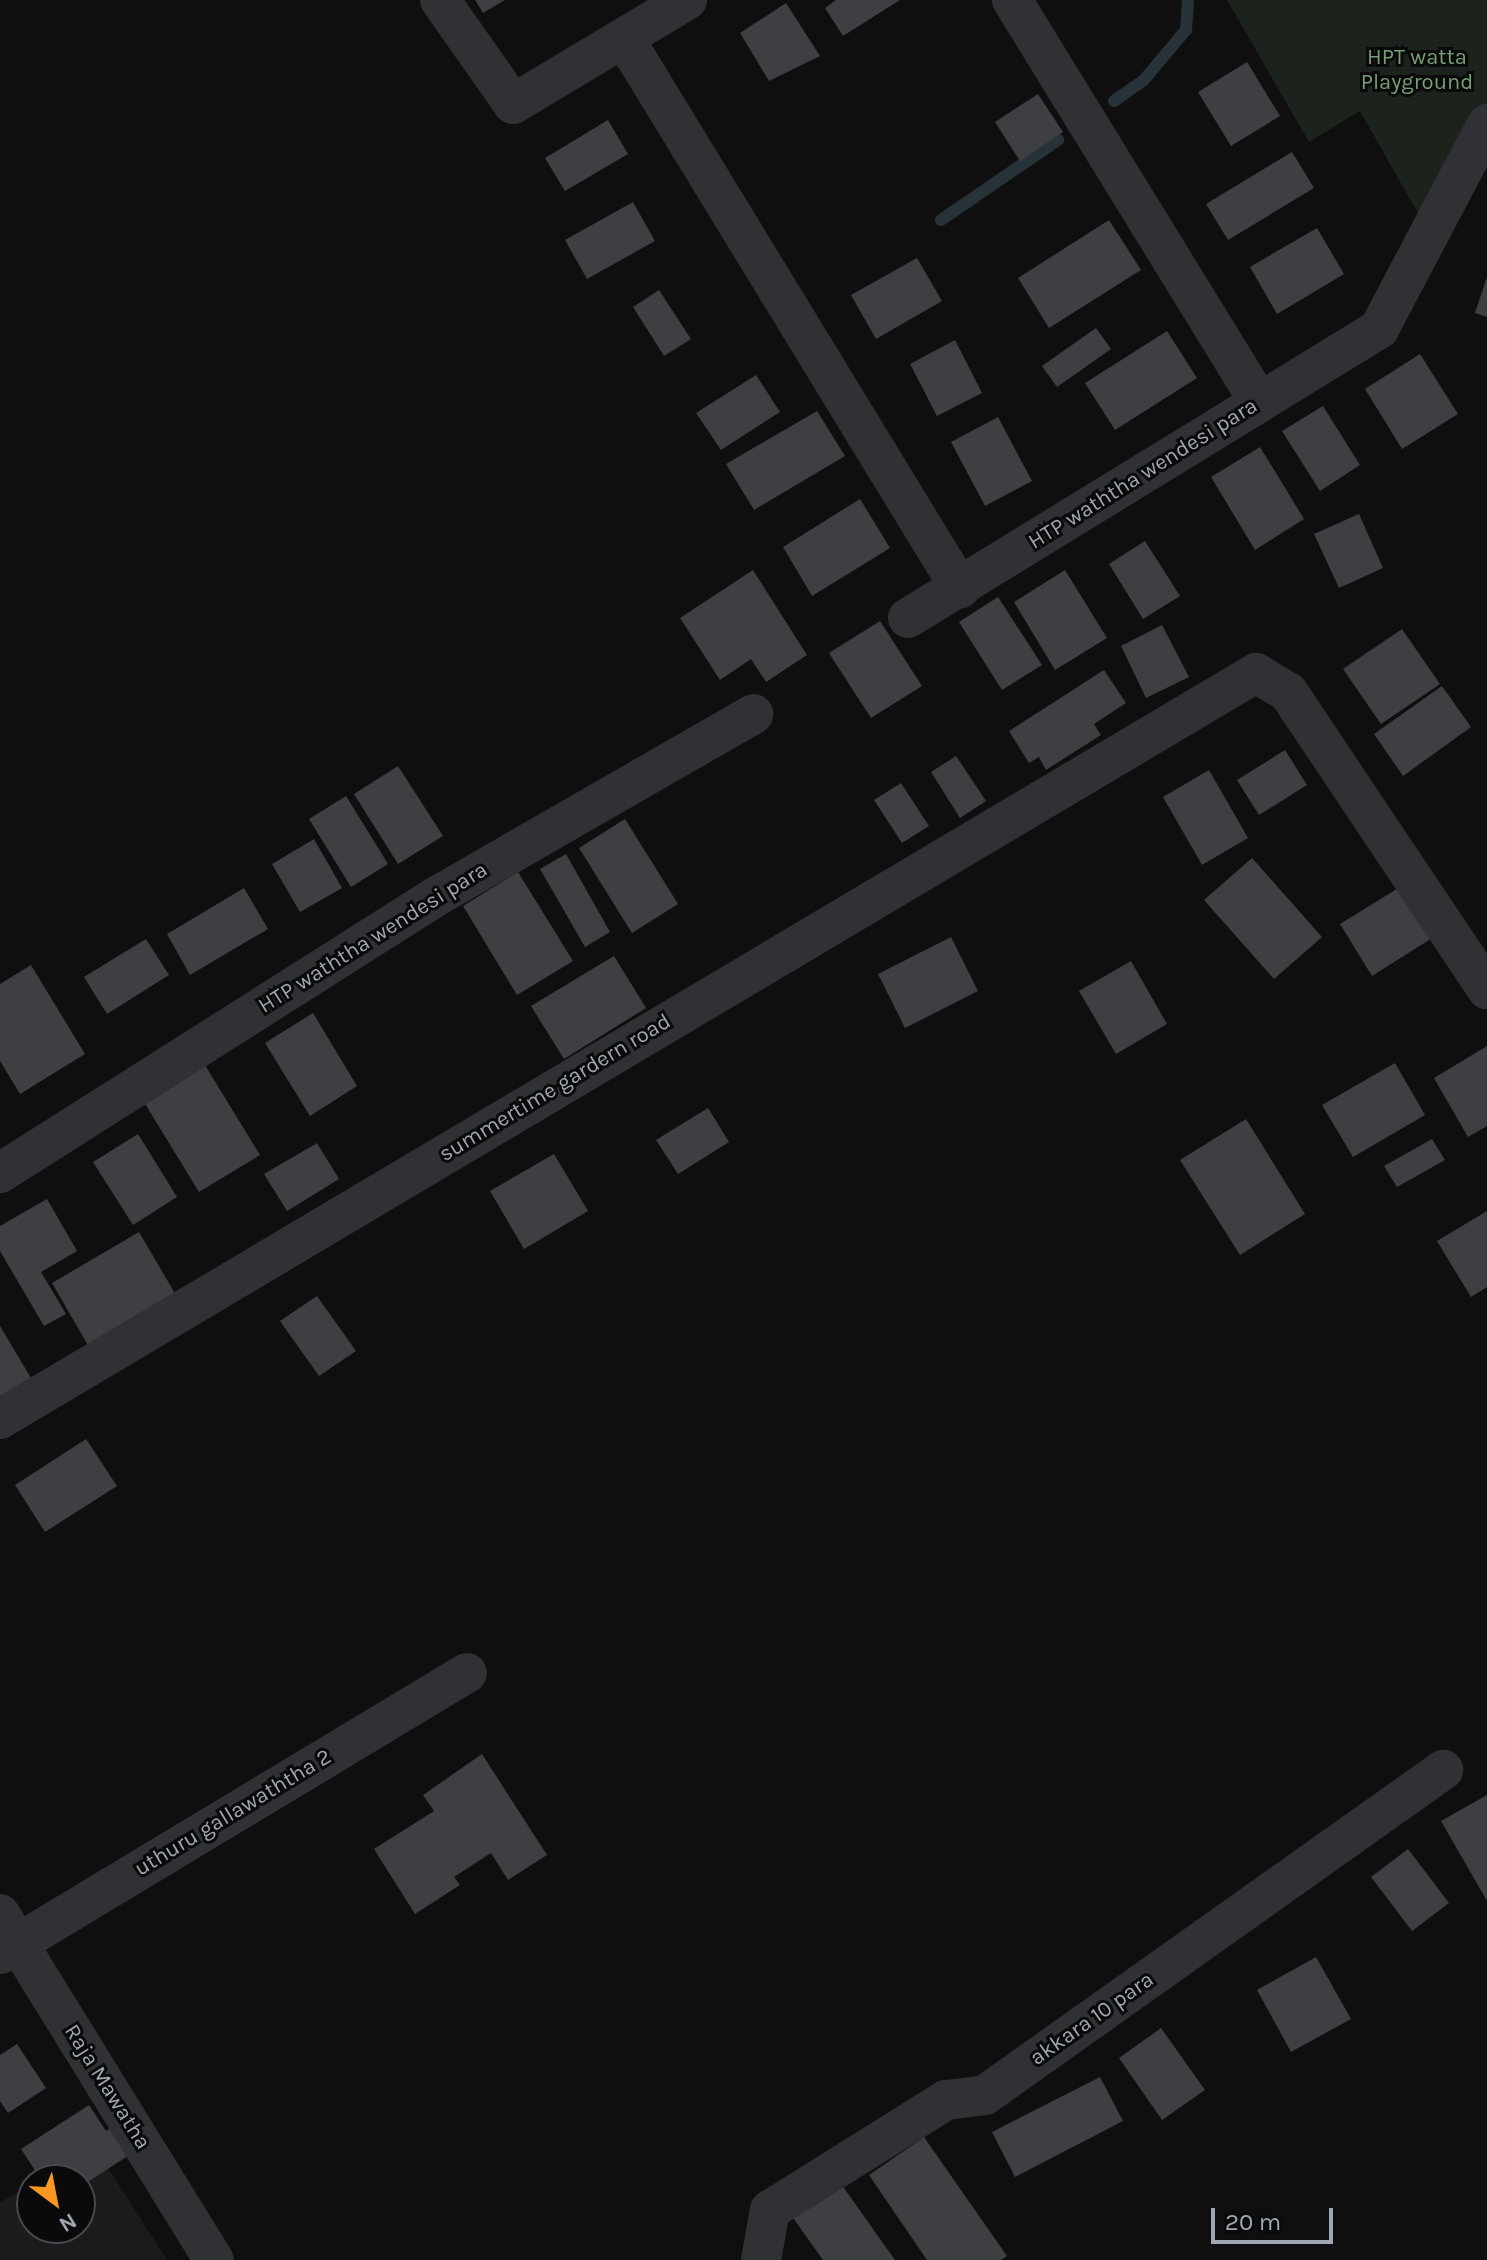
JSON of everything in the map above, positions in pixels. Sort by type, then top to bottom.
[{"type":"street","points":[[440,0],[513,104],[687,0]]},
{"type":"street","points":[[1012,0],[1259,402]]},
{"type":"street","points":[[624,38],[960,588]]},
{"type":"street","name":"HTP waththa wendesi para","points":[[908,618],[1379,329],[1487,124]]},
{"type":"street","name":"summertime gardern road","points":[[0,1419],[1256,673],[1288,692],[1487,989]]},
{"type":"street","name":"HTP waththa wendesi para","points":[[0,1173],[437,896],[753,714]]},
{"type":"street","name":"uthuru gallawaththa 2","points":[[6,1936],[467,1673]]},
{"type":"street","name":"akkara 10 para","points":[[761,2260],[770,2210],[946,2100],[985,2095],[1443,1770]]},
{"type":"street","name":"Raja Mawatha","points":[[6,1936],[214,2260]]},
{"type":"shaded area","points":[[95,2148],[167,2260],[0,2260],[0,2202],[16,2193],[16,2244],[96,2244],[96,2164],[88,2164]]},
{"type":"green space","name":"HPT watta Playground","points":[[1227,0],[1487,0],[1487,103],[1424,224],[1360,111],[1309,142]]},
{"type":"building","points":[[475,0],[505,0],[483,13]]},
{"type":"building","points":[[836,0],[900,0],[843,36],[825,8]]},
{"type":"building","points":[[786,3],[820,56],[769,81],[740,33]]},
{"type":"building","points":[[1247,62],[1280,116],[1231,146],[1198,92]]},
{"type":"building","points":[[1038,94],[1063,132],[1020,161],[995,122]]},
{"type":"building","points":[[608,120],[628,154],[565,191],[545,158]]},
{"type":"building","points":[[1292,152],[1314,188],[1228,240],[1206,204]]},
{"type":"building","points":[[633,202],[655,241],[587,279],[565,240]]},
{"type":"building","points":[[1109,220],[1141,270],[1049,328],[1018,278]]},
{"type":"building","points":[[1317,228],[1344,274],[1277,314],[1250,267]]},
{"type":"building","points":[[917,258],[942,301],[876,339],[851,295]]},
{"type":"building","points":[[1487,277],[1487,317],[1475,313]]},
{"type":"building","points":[[659,290],[691,339],[664,356],[633,307]]},
{"type":"building","points":[[1096,328],[1111,349],[1057,387],[1042,366]]},
{"type":"building","points":[[1167,331],[1197,378],[1115,430],[1085,383]]},
{"type":"building","points":[[955,340],[982,393],[937,416],[910,364]]},
{"type":"building","points":[[1420,354],[1458,414],[1402,449],[1365,389]]},
{"type":"building","points":[[756,375],[780,412],[721,450],[696,413]]},
{"type":"building","points":[[1323,406],[1360,465],[1320,491],[1282,431]]},
{"type":"building","points":[[817,411],[845,456],[754,510],[726,464]]},
{"type":"building","points":[[998,417],[1032,481],[985,506],[951,442]]},
{"type":"building","points":[[1260,447],[1304,519],[1255,550],[1211,477]]},
{"type":"building","points":[[860,499],[890,548],[812,596],[783,547]]},
{"type":"building","points":[[1359,514],[1383,568],[1339,588],[1314,534]]},
{"type":"building","points":[[1145,541],[1180,596],[1143,619],[1109,564]]},
{"type":"building","points":[[753,570],[807,655],[766,682],[751,659],[720,680],[680,618]]},
{"type":"building","points":[[1065,570],[1107,638],[1055,670],[1014,602]]},
{"type":"building","points":[[998,597],[1042,665],[1002,690],[959,622]]},
{"type":"building","points":[[880,621],[922,686],[871,718],[829,653]]},
{"type":"building","points":[[1162,625],[1189,677],[1146,698],[1121,646]]},
{"type":"building","points":[[1402,629],[1440,684],[1381,724],[1343,669]]},
{"type":"building","points":[[1104,670],[1126,703],[1094,724],[1101,735],[1046,770],[1039,757],[1029,763],[1009,731]]},
{"type":"building","points":[[1442,686],[1471,727],[1403,776],[1374,734]]},
{"type":"building","points":[[1285,750],[1307,785],[1259,815],[1237,780]]},
{"type":"building","points":[[956,756],[986,801],[960,818],[931,772]]},
{"type":"building","points":[[398,766],[443,836],[398,864],[354,794]]},
{"type":"building","points":[[1209,770],[1248,838],[1202,865],[1163,797]]},
{"type":"building","points":[[901,783],[929,826],[902,843],[874,800]]},
{"type":"building","points":[[346,796],[388,864],[351,887],[309,819]]},
{"type":"building","points":[[625,819],[678,904],[632,933],[579,848]]},
{"type":"building","points":[[314,839],[342,888],[300,912],[272,864]]},
{"type":"building","points":[[566,854],[610,932],[585,947],[540,869]]},
{"type":"building","points":[[1252,858],[1322,937],[1274,979],[1204,900]]},
{"type":"building","points":[[518,872],[573,961],[517,995],[463,906]]},
{"type":"building","points":[[1405,884],[1437,935],[1372,976],[1340,924]]},
{"type":"building","points":[[244,888],[268,929],[190,975],[167,934]]},
{"type":"building","points":[[951,937],[978,991],[905,1028],[878,974]]},
{"type":"building","points":[[146,939],[169,975],[107,1014],[84,977]]},
{"type":"building","points":[[614,956],[646,1008],[564,1059],[531,1006]]},
{"type":"building","points":[[1131,961],[1167,1024],[1116,1054],[1079,991]]},
{"type":"building","points":[[31,965],[85,1054],[20,1094],[0,1061],[0,984]]},
{"type":"building","points":[[313,1013],[357,1086],[310,1116],[265,1043]]},
{"type":"building","points":[[1487,1046],[1487,1126],[1468,1137],[1434,1078]]},
{"type":"building","points":[[197,1052],[260,1155],[199,1192],[136,1089]]},
{"type":"building","points":[[1395,1063],[1425,1115],[1353,1157],[1322,1105]]},
{"type":"building","points":[[708,1108],[729,1142],[678,1174],[656,1140]]},
{"type":"building","points":[[1246,1119],[1305,1214],[1240,1255],[1180,1160]]},
{"type":"building","points":[[138,1134],[177,1197],[133,1225],[93,1162]]},
{"type":"building","points":[[1432,1139],[1445,1160],[1397,1187],[1384,1166]]},
{"type":"building","points":[[317,1143],[339,1179],[287,1211],[264,1174]]},
{"type":"building","points":[[554,1154],[588,1211],[524,1249],[490,1191]]},
{"type":"building","points":[[47,1199],[77,1251],[41,1272],[66,1314],[44,1326],[0,1251],[0,1226]]},
{"type":"building","points":[[1487,1211],[1487,1287],[1471,1297],[1437,1241]]},
{"type":"building","points":[[139,1232],[176,1295],[89,1347],[52,1283]]},
{"type":"building","points":[[317,1296],[356,1351],[319,1376],[280,1321]]},
{"type":"building","points":[[0,1326],[31,1378],[0,1397]]},
{"type":"building","points":[[86,1439],[117,1486],[45,1532],[15,1485]]},
{"type":"building","points":[[482,1754],[547,1855],[508,1880],[491,1853],[454,1877],[460,1885],[415,1914],[374,1849],[434,1811],[423,1795]]},
{"type":"building","points":[[1487,1795],[1487,1901],[1441,1821]]},
{"type":"building","points":[[1408,1849],[1449,1903],[1412,1931],[1371,1877]]},
{"type":"building","points":[[1316,1957],[1351,2019],[1291,2052],[1257,1990]]},
{"type":"building","points":[[1161,2028],[1205,2090],[1162,2120],[1119,2058]]},
{"type":"building","points":[[17,2044],[46,2088],[8,2113],[0,2101],[0,2055]]},
{"type":"building","points":[[1100,2077],[1123,2121],[1015,2177],[992,2132]]},
{"type":"building","points":[[89,2105],[106,2131],[116,2124],[134,2152],[96,2177],[96,2164],[31,2164],[21,2149]]},
{"type":"building","points":[[924,2137],[1007,2256],[1001,2260],[927,2260],[869,2175]]},
{"type":"building","points":[[839,2181],[895,2260],[823,2260],[791,2215]]},
{"type":"waterway","points":[[1114,101],[1143,81],[1186,30],[1188,0]]},
{"type":"waterway","points":[[941,220],[1058,140]]}]
